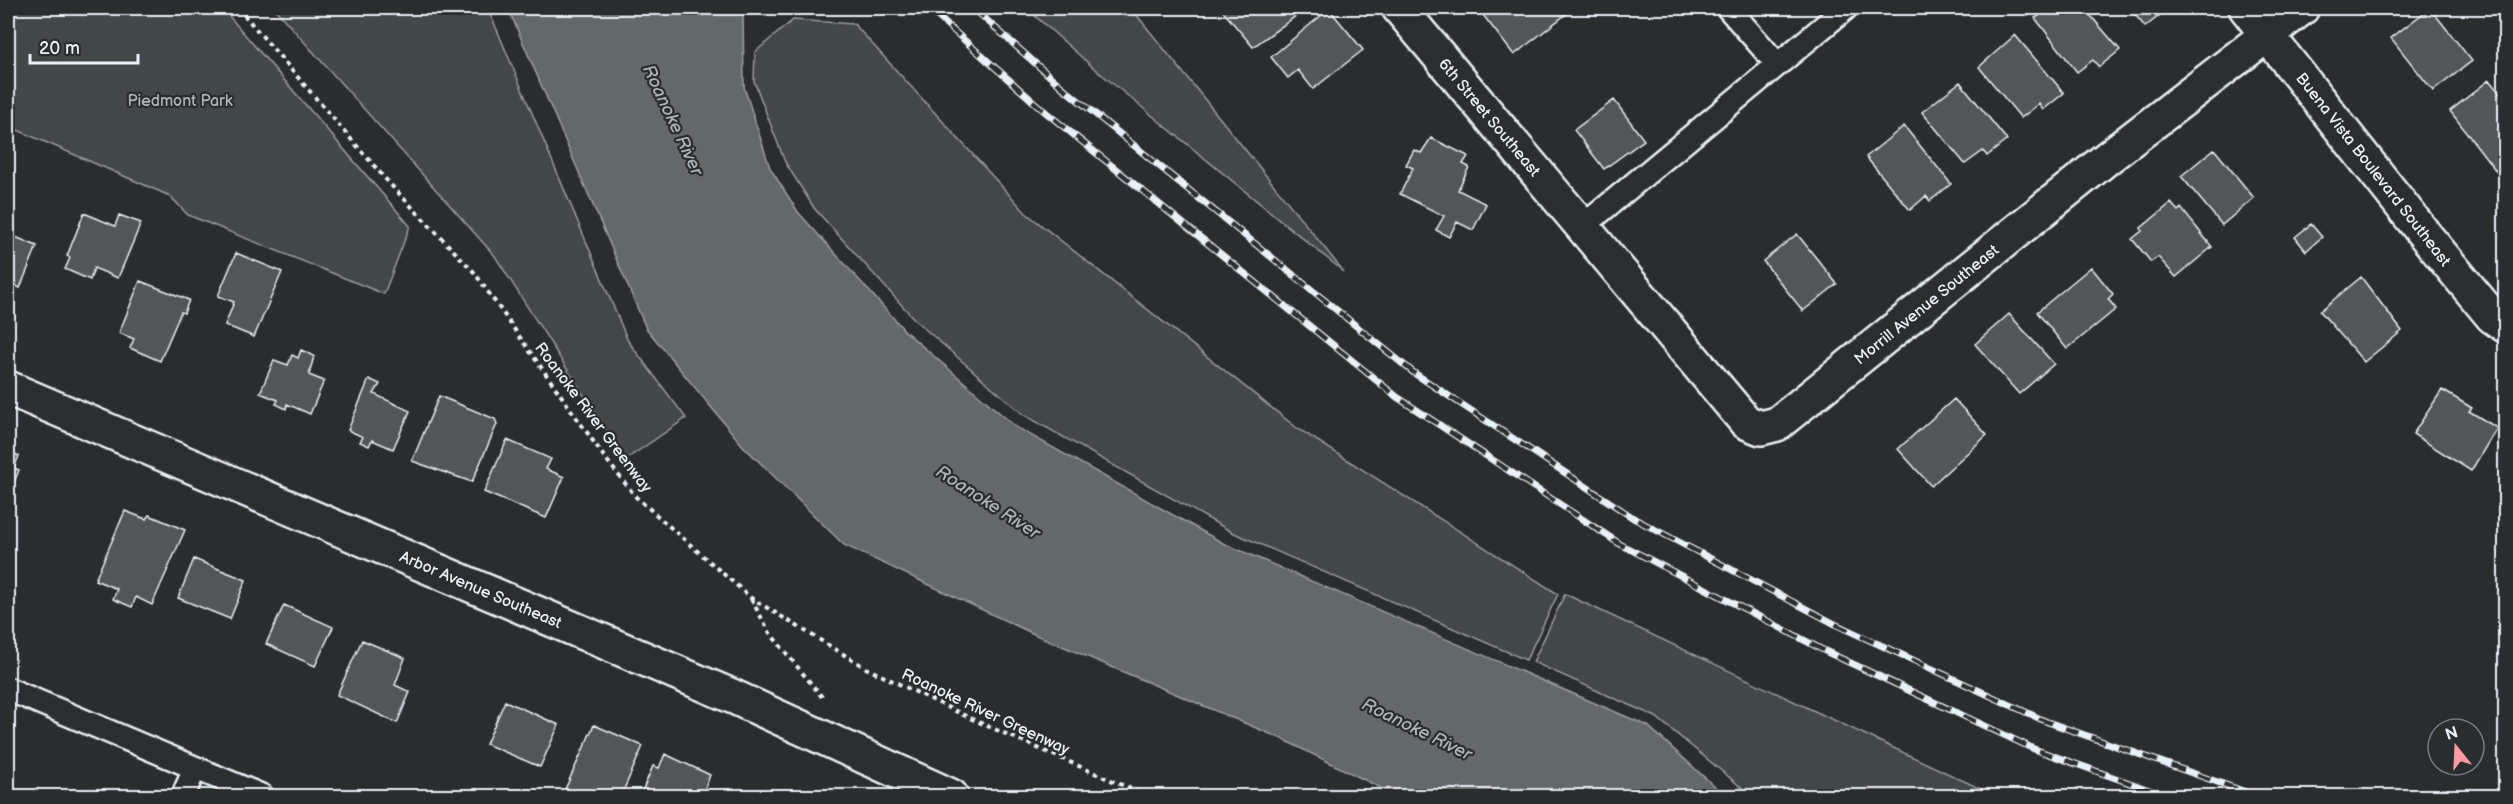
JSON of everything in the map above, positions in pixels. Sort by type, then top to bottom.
[{"type":"street","name":"6th Street Southeast","points":[[1399,8],[1581,226]]},
{"type":"street","name":"Buena Vista Boulevard Southeast","points":[[2246,8],[2425,235],[2492,316],[2505,326]]},
{"type":"street","name":"Morrill Avenue Southeast","points":[[1581,226],[1746,422],[1761,428],[1777,424],[2106,159],[2302,8]]},
{"type":"street","name":"Arbor Avenue Southeast","points":[[8,388],[734,697],[944,795]]},
{"type":"lane","points":[[1728,8],[1777,64]]},
{"type":"lane","points":[[1581,226],[1846,8]]},
{"type":"lane","points":[[8,689],[262,796]]},
{"type":"lane","points":[[183,796],[195,768]]},
{"type":"path","name":"Roanoke River Greenway","points":[[238,8],[389,183],[474,272],[598,448],[636,497],[751,598],[866,668],[995,729],[1147,796]]},
{"type":"path","points":[[751,598],[770,633],[823,699],[841,746]]},
{"type":"green space","name":"Piedmont Park","points":[[8,8],[222,8],[410,226],[384,294],[188,215],[170,196],[8,126]]},
{"type":"green space","points":[[274,8],[483,8],[492,18],[628,341],[686,418],[625,460],[495,256]]},
{"type":"green space","points":[[1026,8],[1131,8],[1344,272],[1095,69]]},
{"type":"green space","points":[[793,20],[854,24],[1026,213],[1297,428],[1558,594],[1526,660],[1232,532],[1024,415],[917,322],[814,208],[785,162],[754,81],[755,52]]},
{"type":"green space","points":[[1565,594],[1996,796],[1752,796],[1656,717],[1533,662]]},
{"type":"water","name":"Roanoke River","points":[[508,8],[741,8],[743,11],[744,87],[770,168],[798,212],[906,332],[1016,427],[1223,543],[1648,726],[1725,796],[1397,796],[1280,738],[1036,635],[844,545],[743,446],[646,328]]},
{"type":"building","points":[[1226,8],[1307,8],[1253,47],[1222,10]]},
{"type":"building","points":[[1493,8],[1568,8],[1570,11],[1514,55],[1483,15]]},
{"type":"building","points":[[2039,8],[2084,8],[2120,50],[2099,67],[2093,60],[2077,72],[2035,18],[2039,16],[2036,10]]},
{"type":"building","points":[[2130,8],[2169,8],[2145,27]]},
{"type":"building","points":[[2430,8],[2472,61],[2433,91],[2391,38]]},
{"type":"building","points":[[1329,9],[1363,50],[1313,89],[1298,70],[1288,78],[1271,57]]},
{"type":"building","points":[[2015,35],[2064,93],[2043,110],[2039,104],[2021,118],[1979,67]]},
{"type":"building","points":[[2489,80],[2506,101],[2506,178],[2503,180],[2450,111]]},
{"type":"building","points":[[1960,82],[2007,140],[1987,156],[1983,151],[1965,164],[1922,112]]},
{"type":"building","points":[[1614,100],[1644,140],[1604,169],[1574,130]]},
{"type":"building","points":[[1904,126],[1951,184],[1930,201],[1926,196],[1910,210],[1866,157]]},
{"type":"building","points":[[1431,138],[1468,156],[1463,164],[1469,167],[1458,190],[1486,204],[1473,230],[1457,222],[1449,237],[1436,230],[1444,216],[1400,194],[1413,168],[1406,165],[1414,150],[1421,153]]},
{"type":"building","points":[[2214,149],[2254,198],[2222,225],[2181,176]]},
{"type":"building","points":[[2171,203],[2178,211],[2181,208],[2212,247],[2176,277],[2158,257],[2151,262],[2132,239],[2142,231],[2141,228]]},
{"type":"building","points":[[84,213],[115,226],[119,215],[141,223],[118,278],[94,268],[90,280],[65,269],[70,258],[67,256]]},
{"type":"building","points":[[2311,224],[2322,237],[2306,251],[2295,237]]},
{"type":"building","points":[[8,234],[37,246],[20,288],[16,286],[13,293],[8,291]]},
{"type":"building","points":[[1797,234],[1837,284],[1803,311],[1763,261]]},
{"type":"building","points":[[236,253],[282,272],[254,337],[225,325],[234,302],[218,296]]},
{"type":"building","points":[[2091,267],[2113,294],[2108,299],[2116,309],[2067,349],[2037,312]]},
{"type":"building","points":[[2361,277],[2402,331],[2364,362],[2320,311]]},
{"type":"building","points":[[140,281],[189,300],[184,313],[181,312],[160,361],[130,348],[134,339],[119,333]]},
{"type":"building","points":[[2009,314],[2054,364],[2019,394],[1975,344]]},
{"type":"building","points":[[301,350],[314,356],[309,375],[324,381],[310,414],[287,404],[286,409],[276,404],[278,400],[260,393],[274,360],[288,365],[292,355],[298,358]]},
{"type":"building","points":[[369,379],[380,384],[374,394],[410,411],[393,449],[372,440],[369,446],[360,442],[363,437],[348,430]]},
{"type":"building","points":[[2442,390],[2472,408],[2469,411],[2497,428],[2471,471],[2413,434]]},
{"type":"building","points":[[439,396],[495,419],[497,424],[472,482],[412,461]]},
{"type":"building","points":[[1954,399],[1987,435],[1931,486],[1898,449]]},
{"type":"building","points":[[507,440],[551,459],[546,469],[564,477],[546,518],[484,492]]},
{"type":"building","points":[[8,451],[19,456],[14,468],[19,470],[8,498]]},
{"type":"building","points":[[125,511],[146,519],[149,515],[185,530],[152,605],[136,597],[132,607],[113,599],[117,589],[95,580]]},
{"type":"building","points":[[194,559],[246,580],[230,619],[178,598]]},
{"type":"building","points":[[284,605],[333,627],[315,666],[266,644]]},
{"type":"building","points":[[362,640],[405,658],[395,685],[410,692],[397,723],[337,695]]},
{"type":"building","points":[[505,701],[559,725],[540,767],[486,744]]},
{"type":"building","points":[[594,725],[643,746],[621,796],[562,796]]},
{"type":"building","points":[[665,754],[710,775],[705,788],[710,791],[708,796],[640,796],[653,766],[659,768]]},
{"type":"railway","points":[[928,8],[1043,110],[1397,397],[1620,544],[1825,651],[2034,749],[2166,796]]},
{"type":"railway","points":[[973,8],[1062,87],[1414,373],[1635,519],[1837,625],[2045,721],[2257,796]]}]
